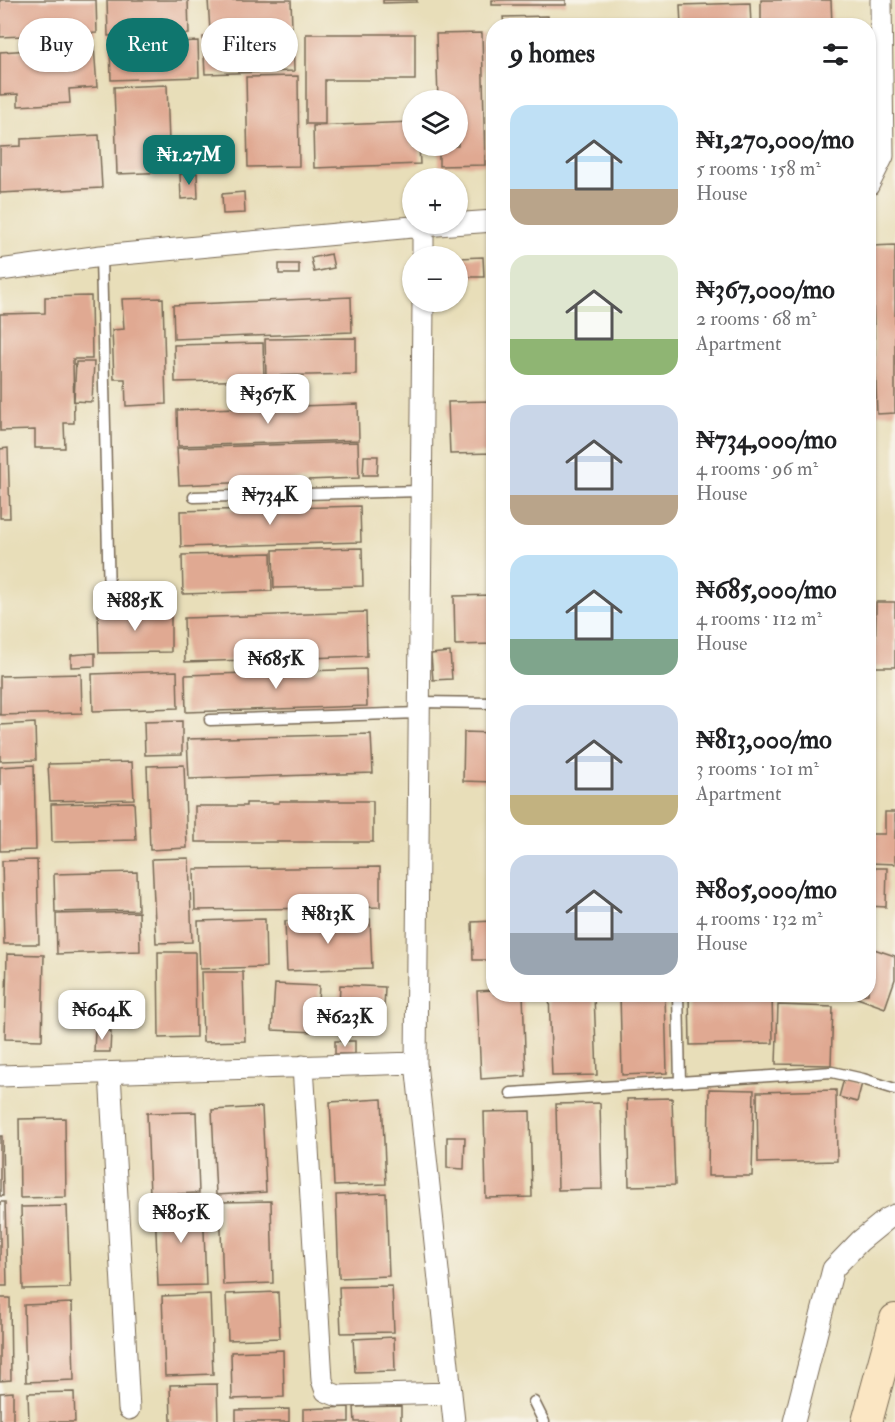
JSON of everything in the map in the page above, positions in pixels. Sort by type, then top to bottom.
[{"type":"main road","points":[[867,1422],[895,1319]]},
{"type":"street","points":[[876,170],[883,156],[880,0]]},
{"type":"street","points":[[468,223],[486,222]]},
{"type":"street","points":[[0,270],[101,256],[402,228]]},
{"type":"street","points":[[423,312],[416,1063],[454,1422]]},
{"type":"street","points":[[0,1076],[416,1063]]},
{"type":"street","points":[[303,1066],[322,1380],[326,1391],[338,1396],[451,1393]]},
{"type":"street","points":[[110,1073],[129,1409]]},
{"type":"street","points":[[794,1422],[834,1269],[860,1241],[895,1215]]},
{"type":"lane","points":[[101,256],[109,598]]},
{"type":"lane","points":[[194,497],[421,491]]},
{"type":"lane","points":[[210,720],[486,704]]},
{"type":"lane","points":[[678,1002],[680,1082]]},
{"type":"lane","points":[[511,1093],[832,1072],[895,1089]]},
{"type":"lane","points":[[534,1402],[544,1422]]},
{"type":"building","points":[[0,0],[96,0],[97,33],[94,33],[94,18],[18,18],[18,36],[0,37]]},
{"type":"building","points":[[107,0],[188,0],[189,18],[108,18]]},
{"type":"building","points":[[208,0],[291,0],[292,18],[209,18]]},
{"type":"building","points":[[383,0],[417,0],[417,2],[383,3]]},
{"type":"building","points":[[492,0],[566,0],[566,5],[492,5]]},
{"type":"building","points":[[761,0],[831,0],[832,18],[761,18]]},
{"type":"building","points":[[750,3],[751,18],[681,18],[680,5]]},
{"type":"building","points":[[548,16],[548,18],[503,18]]},
{"type":"building","points":[[482,33],[485,165],[439,166],[439,156],[468,156],[468,90],[438,90],[436,34]]},
{"type":"building","points":[[306,34],[415,34],[415,80],[325,80],[325,124],[306,124]]},
{"type":"building","points":[[189,41],[198,41],[199,77],[111,80],[111,72],[189,72]]},
{"type":"building","points":[[94,46],[97,87],[69,89],[70,103],[18,106],[18,94],[0,95],[0,52],[18,51],[18,72],[94,72]]},
{"type":"building","points":[[205,72],[264,72],[205,74]]},
{"type":"building","points":[[298,76],[299,166],[248,167],[246,77]]},
{"type":"building","points":[[167,85],[170,172],[117,174],[114,87]]},
{"type":"building","points":[[402,122],[402,156],[420,156],[420,164],[314,168],[313,126]]},
{"type":"building","points":[[99,135],[102,188],[0,193],[0,147],[21,146],[21,139]]},
{"type":"building","points":[[197,173],[198,198],[181,199],[180,174]]},
{"type":"building","points":[[244,192],[245,213],[223,214],[222,194]]},
{"type":"building","points":[[895,245],[895,413],[877,414],[876,246]]},
{"type":"building","points":[[331,254],[334,268],[314,272],[311,258]]},
{"type":"building","points":[[483,257],[484,277],[468,277],[468,258]]},
{"type":"building","points":[[279,264],[299,264],[299,274],[279,274]]},
{"type":"building","points":[[91,296],[92,359],[73,359],[74,423],[64,423],[65,448],[35,448],[35,430],[0,431],[0,314],[45,313],[45,297]]},
{"type":"building","points":[[351,297],[352,332],[174,339],[173,305]]},
{"type":"building","points":[[163,298],[166,404],[126,406],[125,379],[114,379],[112,330],[124,329],[122,299]]},
{"type":"building","points":[[356,338],[356,374],[266,376],[265,339]]},
{"type":"building","points":[[263,343],[264,380],[175,382],[174,345]]},
{"type":"building","points":[[76,362],[94,362],[92,402],[74,401]]},
{"type":"building","points":[[486,401],[486,453],[450,454],[448,402]]},
{"type":"building","points":[[358,404],[359,440],[178,446],[177,410]]},
{"type":"building","points":[[358,442],[359,478],[179,485],[177,448]]},
{"type":"building","points":[[8,448],[10,518],[0,518],[0,449]]},
{"type":"building","points":[[364,456],[378,456],[377,475],[363,475]]},
{"type":"building","points":[[360,506],[361,542],[181,547],[180,511]]},
{"type":"building","points":[[362,548],[363,586],[274,588],[273,550]]},
{"type":"building","points":[[271,553],[272,591],[183,594],[182,555]]},
{"type":"building","points":[[486,595],[486,644],[455,645],[454,596]]},
{"type":"building","points":[[876,602],[895,602],[895,667],[876,667]]},
{"type":"building","points":[[171,611],[171,652],[99,653],[98,612]]},
{"type":"building","points":[[366,612],[367,656],[185,662],[184,618]]},
{"type":"building","points":[[450,652],[452,679],[433,680],[431,654]]},
{"type":"building","points":[[95,653],[95,666],[71,667],[71,655]]},
{"type":"building","points":[[366,669],[367,706],[186,712],[185,675]]},
{"type":"building","points":[[177,671],[178,708],[93,711],[92,674]]},
{"type":"building","points":[[81,674],[82,713],[0,715],[0,676]]},
{"type":"building","points":[[182,721],[182,754],[145,755],[144,722]]},
{"type":"building","points":[[35,723],[36,760],[0,761],[0,725]]},
{"type":"building","points":[[464,732],[486,733],[486,782],[463,781]]},
{"type":"building","points":[[371,734],[373,773],[189,779],[187,739]]},
{"type":"building","points":[[132,762],[134,799],[50,801],[48,764]]},
{"type":"building","points":[[34,765],[36,850],[0,851],[0,767]]},
{"type":"building","points":[[184,765],[187,848],[150,850],[147,766]]},
{"type":"building","points":[[279,801],[373,801],[373,842],[195,842],[195,806],[246,806],[246,803],[279,803]]},
{"type":"building","points":[[134,802],[136,840],[52,842],[51,804]]},
{"type":"building","points":[[885,812],[895,812],[895,864],[876,863],[876,834],[885,834]]},
{"type":"building","points":[[189,858],[192,942],[156,943],[152,859]]},
{"type":"building","points":[[37,860],[39,944],[4,944],[2,861]]},
{"type":"building","points":[[380,867],[380,907],[195,910],[194,869]]},
{"type":"building","points":[[876,868],[887,868],[886,907],[876,906]]},
{"type":"building","points":[[137,872],[138,910],[55,912],[54,874]]},
{"type":"building","points":[[139,912],[140,951],[57,954],[56,914]]},
{"type":"building","points":[[265,919],[266,967],[200,969],[198,921]]},
{"type":"building","points":[[370,919],[372,968],[287,971],[285,921]]},
{"type":"building","points":[[486,921],[486,960],[473,960],[472,922]]},
{"type":"building","points":[[876,950],[895,956],[895,979],[885,1008],[868,1002],[876,1002]]},
{"type":"building","points":[[158,952],[195,952],[196,1037],[159,1038]]},
{"type":"building","points":[[7,954],[44,955],[42,1040],[5,1039]]},
{"type":"building","points":[[201,972],[243,972],[245,1041],[203,1042]]},
{"type":"building","points":[[275,984],[319,986],[316,1032],[272,1030]]},
{"type":"building","points":[[340,985],[385,987],[383,1032],[338,1031]]},
{"type":"building","points":[[486,990],[486,1002],[523,1002],[526,1076],[481,1079],[477,991]]},
{"type":"building","points":[[549,1002],[594,1002],[597,1075],[552,1076]]},
{"type":"building","points":[[620,1002],[665,1002],[667,1073],[622,1075]]},
{"type":"building","points":[[689,1002],[772,1002],[773,1043],[690,1045]]},
{"type":"building","points":[[778,1005],[833,1007],[831,1065],[776,1064]]},
{"type":"building","points":[[95,1030],[111,1031],[110,1052],[94,1052]]},
{"type":"building","points":[[335,1041],[355,1041],[355,1054],[335,1054]]},
{"type":"building","points":[[844,1079],[862,1083],[857,1102],[839,1097]]},
{"type":"building","points":[[709,1089],[754,1090],[752,1176],[708,1176]]},
{"type":"building","points":[[836,1090],[837,1161],[758,1163],[757,1092]]},
{"type":"building","points":[[672,1098],[675,1185],[629,1186],[627,1099]]},
{"type":"building","points":[[382,1099],[386,1184],[334,1186],[330,1102]]},
{"type":"building","points":[[600,1103],[602,1189],[558,1190],[556,1104]]},
{"type":"building","points":[[262,1107],[266,1192],[216,1195],[212,1110]]},
{"type":"building","points":[[530,1111],[532,1197],[486,1198],[484,1112]]},
{"type":"building","points":[[196,1112],[199,1193],[150,1195],[147,1113]]},
{"type":"building","points":[[65,1118],[66,1197],[20,1198],[19,1119]]},
{"type":"building","points":[[0,1136],[2,1136],[3,1196],[0,1196]]},
{"type":"building","points":[[447,1137],[465,1137],[464,1169],[447,1168]]},
{"type":"building","points":[[386,1193],[389,1276],[339,1278],[336,1195]]},
{"type":"building","points":[[271,1201],[273,1283],[223,1285],[220,1202]]},
{"type":"building","points":[[0,1202],[5,1202],[7,1286],[0,1286]]},
{"type":"building","points":[[203,1203],[206,1285],[158,1286],[155,1204]]},
{"type":"building","points":[[67,1206],[70,1288],[23,1289],[21,1207]]},
{"type":"building","points":[[392,1286],[394,1332],[341,1333],[339,1287]]},
{"type":"building","points":[[278,1292],[280,1338],[228,1340],[226,1294]]},
{"type":"building","points":[[210,1294],[213,1374],[165,1376],[162,1296]]},
{"type":"building","points":[[0,1298],[10,1298],[11,1380],[0,1381]]},
{"type":"building","points":[[72,1303],[74,1380],[26,1382],[24,1305]]},
{"type":"building","points":[[394,1337],[395,1371],[355,1372],[353,1339]]},
{"type":"building","points":[[283,1350],[284,1397],[232,1399],[231,1352]]},
{"type":"building","points":[[217,1384],[218,1422],[171,1422],[170,1385]]},
{"type":"building","points":[[13,1392],[13,1422],[0,1422],[0,1393]]},
{"type":"building","points":[[74,1392],[75,1422],[29,1422],[28,1393]]},
{"type":"building","points":[[401,1406],[401,1422],[355,1422],[354,1407]]},
{"type":"building","points":[[349,1407],[349,1422],[303,1422],[303,1409]]},
{"type":"building","points":[[289,1409],[289,1422],[236,1422],[236,1410]]}]
